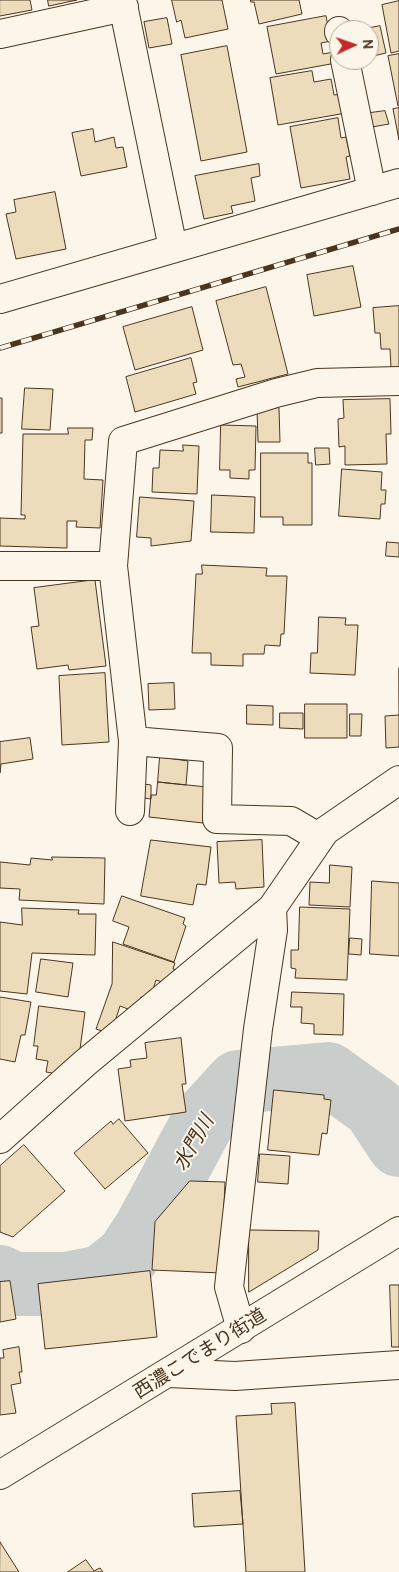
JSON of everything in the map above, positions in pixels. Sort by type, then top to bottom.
[{"type":"street","points":[[0,34],[123,4],[173,248]]},
{"type":"street","points":[[347,70],[372,190]]},
{"type":"street","points":[[0,299],[399,183]]},
{"type":"street","points":[[130,811],[133,741],[113,566],[123,441],[276,392],[317,383],[399,381]]},
{"type":"street","points":[[0,566],[113,566]]},
{"type":"street","points":[[133,741],[218,748],[217,819],[291,821],[320,838]]},
{"type":"street","points":[[0,1139],[85,1063],[272,908],[325,831],[399,780]]},
{"type":"street","points":[[240,1329],[229,1288],[258,1029],[273,930],[272,908]]},
{"type":"street","name":"西濃こでまり街道","points":[[0,1475],[399,1231]]},
{"type":"street","points":[[169,1373],[235,1376],[399,1364]]},
{"type":"building","points":[[0,0],[30,0],[32,10],[0,16]]},
{"type":"building","points":[[48,0],[77,0],[49,6]]},
{"type":"building","points":[[172,0],[222,0],[228,29],[185,38],[181,20],[177,22]]},
{"type":"building","points":[[251,0],[299,0],[302,14],[259,24],[254,2],[251,2]]},
{"type":"building","points":[[399,1],[399,51],[391,53],[382,5]]},
{"type":"building","points":[[326,16],[329,41],[321,43],[323,54],[329,53],[329,64],[276,74],[267,27]]},
{"type":"building","points":[[167,18],[172,44],[149,48],[144,22]]},
{"type":"building","points":[[379,26],[386,53],[379,55]]},
{"type":"building","points":[[227,46],[247,152],[201,161],[181,55]]},
{"type":"building","points":[[399,54],[399,106],[398,106],[388,56]]},
{"type":"building","points":[[312,71],[314,82],[331,79],[334,95],[343,94],[346,113],[278,125],[270,78]]},
{"type":"building","points":[[399,108],[399,140],[393,109]]},
{"type":"building","points":[[385,111],[389,124],[372,127],[370,113]]},
{"type":"building","points":[[338,118],[341,138],[346,137],[350,156],[346,157],[350,179],[301,188],[290,127]]},
{"type":"building","points":[[93,129],[95,142],[114,137],[116,148],[123,147],[127,167],[81,176],[72,133]]},
{"type":"building","points":[[259,164],[260,176],[251,178],[255,201],[231,206],[233,213],[204,219],[195,176]]},
{"type":"building","points":[[55,192],[66,249],[16,259],[6,214],[16,212],[14,200]]},
{"type":"building","points":[[353,266],[361,307],[314,316],[307,275]]},
{"type":"building","points":[[266,287],[288,374],[238,387],[236,379],[245,377],[241,364],[233,365],[216,301]]},
{"type":"building","points":[[399,306],[399,368],[391,368],[390,349],[381,349],[380,333],[375,333],[373,308]]},
{"type":"building","points":[[192,307],[203,350],[135,370],[123,327]]},
{"type":"building","points":[[191,358],[197,382],[193,383],[196,394],[135,412],[126,377]]},
{"type":"building","points":[[25,388],[53,389],[50,430],[22,429]]},
{"type":"building","points":[[0,398],[2,398],[2,433],[0,433]]},
{"type":"building","points":[[390,399],[391,434],[386,434],[387,464],[345,465],[345,446],[339,447],[338,419],[344,418],[343,400]]},
{"type":"building","points":[[279,408],[280,442],[258,442],[257,409]]},
{"type":"building","points":[[221,425],[256,426],[255,470],[249,470],[249,479],[230,478],[230,470],[220,470]]},
{"type":"building","points":[[68,428],[93,428],[92,440],[85,440],[84,479],[103,480],[100,528],[76,527],[77,521],[67,521],[67,548],[0,546],[0,518],[25,519],[25,515],[21,515],[23,434],[68,434]]},
{"type":"building","points":[[183,445],[199,446],[197,494],[152,492],[153,468],[159,468],[160,450],[183,451]]},
{"type":"building","points":[[315,448],[329,448],[330,464],[316,465]]},
{"type":"building","points":[[261,453],[308,453],[308,463],[312,463],[312,525],[283,525],[283,517],[261,517]]},
{"type":"building","points":[[342,469],[382,472],[381,490],[386,490],[385,504],[381,504],[380,519],[339,516]]},
{"type":"building","points":[[212,495],[255,497],[254,533],[211,532]]},
{"type":"building","points":[[140,497],[194,501],[191,541],[151,546],[151,538],[137,537]]},
{"type":"building","points":[[387,542],[399,543],[399,557],[386,556]]},
{"type":"building","points":[[202,565],[267,568],[266,576],[287,576],[284,634],[281,634],[280,646],[265,645],[264,654],[243,654],[243,666],[211,665],[211,653],[192,653],[196,574],[202,574]]},
{"type":"building","points":[[95,580],[106,666],[69,670],[68,665],[37,669],[31,627],[39,626],[34,588]]},
{"type":"building","points":[[319,617],[346,618],[345,625],[358,625],[355,675],[310,673],[311,653],[317,653]]},
{"type":"building","points":[[105,673],[109,742],[62,745],[59,676]]},
{"type":"building","points":[[174,683],[175,709],[149,710],[148,684]]},
{"type":"building","points":[[305,704],[347,704],[347,738],[305,738]]},
{"type":"building","points":[[247,705],[273,706],[273,725],[247,724]]},
{"type":"building","points":[[280,713],[303,713],[303,729],[280,728]]},
{"type":"building","points":[[350,714],[362,714],[361,736],[350,736]]},
{"type":"building","points":[[399,715],[399,747],[386,748],[385,716]]},
{"type":"building","points":[[30,738],[33,759],[1,764],[0,773],[0,742]]},
{"type":"building","points":[[160,757],[188,761],[186,785],[158,782]]},
{"type":"building","points":[[158,782],[207,787],[203,823],[149,817],[151,795],[156,795]]},
{"type":"building","points":[[144,784],[151,785],[151,799],[143,798]]},
{"type":"building","points":[[151,840],[211,847],[206,885],[197,884],[193,905],[141,896]]},
{"type":"building","points":[[262,840],[264,887],[236,889],[235,882],[219,883],[217,842]]},
{"type":"building","points":[[52,857],[105,858],[104,904],[19,900],[20,889],[0,888],[0,862],[30,865],[31,858],[52,860]]},
{"type":"building","points":[[330,865],[352,867],[350,907],[309,905],[310,882],[329,883]]},
{"type":"building","points":[[372,881],[399,883],[399,956],[370,954]]},
{"type":"building","points":[[122,896],[185,918],[183,924],[186,926],[174,962],[123,944],[129,927],[113,921]]},
{"type":"building","points":[[300,907],[350,909],[347,980],[295,978],[296,969],[291,968],[291,950],[298,950]]},
{"type":"building","points":[[22,908],[79,910],[78,914],[96,914],[95,955],[32,953],[27,994],[0,991],[0,922],[22,925]]},
{"type":"building","points":[[350,938],[362,939],[361,955],[349,954]]},
{"type":"building","points":[[113,942],[175,963],[173,969],[181,972],[168,984],[156,980],[150,999],[141,997],[136,1012],[120,1006],[111,1034],[96,1029],[112,984]]},
{"type":"building","points":[[41,959],[73,963],[68,997],[36,992]]},
{"type":"building","points":[[292,992],[344,994],[343,1035],[314,1034],[314,1024],[301,1023],[302,1007],[291,1007]]},
{"type":"building","points":[[0,997],[31,1002],[25,1035],[21,1035],[15,1062],[0,1059]]},
{"type":"building","points":[[39,1006],[85,1012],[78,1064],[66,1062],[64,1075],[46,1072],[48,1061],[36,1059],[38,1046],[34,1046]]},
{"type":"building","points":[[181,1038],[186,1084],[182,1084],[186,1112],[125,1121],[118,1069],[131,1067],[130,1060],[147,1058],[145,1043]]},
{"type":"building","points":[[274,1090],[324,1095],[324,1099],[331,1100],[327,1134],[322,1133],[319,1155],[268,1150]]},
{"type":"building","points":[[119,1119],[148,1153],[105,1189],[74,1153],[111,1121],[113,1124]]},
{"type":"building","points":[[24,1145],[65,1191],[13,1237],[0,1232],[0,1166]]},
{"type":"building","points":[[260,1154],[290,1156],[288,1184],[258,1182]]},
{"type":"building","points":[[190,1181],[225,1182],[221,1273],[152,1270],[155,1222]]},
{"type":"building","points":[[249,1230],[319,1231],[318,1250],[249,1292]]},
{"type":"building","points":[[150,1271],[157,1337],[45,1349],[38,1284]]},
{"type":"building","points":[[10,1281],[16,1319],[0,1322],[0,1282]]},
{"type":"building","points":[[390,1285],[399,1285],[399,1347],[392,1347]]},
{"type":"building","points":[[19,1347],[22,1372],[19,1372],[21,1383],[11,1385],[16,1413],[0,1415],[0,1358],[4,1358],[3,1350]]},
{"type":"building","points":[[295,1403],[305,1572],[246,1572],[236,1416],[272,1414],[271,1404]]},
{"type":"building","points":[[240,1491],[243,1524],[194,1527],[192,1494]]},
{"type":"building","points":[[0,1542],[19,1572],[0,1572]]},
{"type":"building","points":[[86,1560],[94,1571],[100,1568],[103,1572],[68,1572]]},
{"type":"waterway","name":"水門川","points":[[0,1277],[14,1284],[67,1284],[102,1277],[127,1257],[145,1230],[205,1118],[238,1082],[328,1074],[374,1107],[399,1145]]},
{"type":"railway","points":[[0,348],[399,229]]}]
